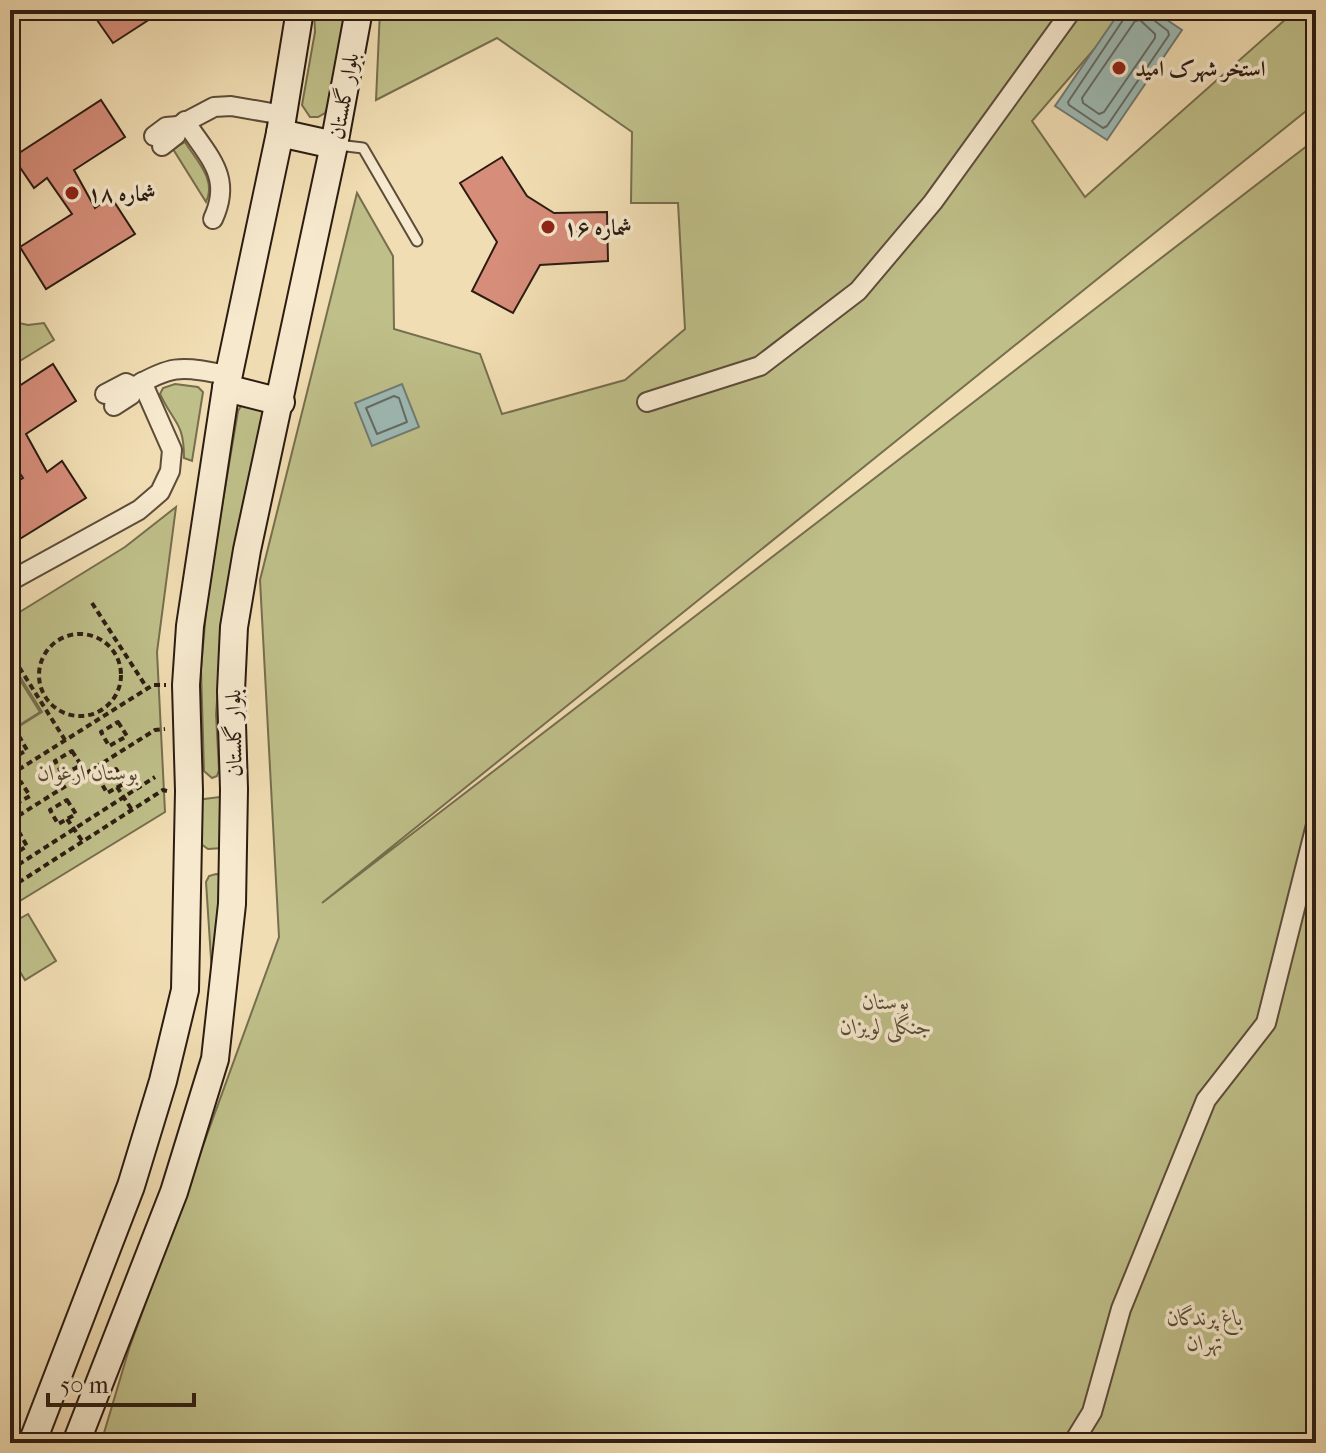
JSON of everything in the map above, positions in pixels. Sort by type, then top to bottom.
[{"type":"main road","name":"بلوار گلستان","points":[[32,1443],[131,1186],[163,1081],[185,990],[189,791],[186,685],[190,626],[228,382],[282,124],[300,10]]},
{"type":"main road","name":"بلوار گلستان","points":[[76,1443],[174,1192],[215,1059],[232,904],[234,789],[231,691],[234,627],[247,550],[281,402],[359,10]]},
{"type":"main road","points":[[282,124],[334,145]]},
{"type":"main road","points":[[228,382],[281,402]]},
{"type":"main road","points":[[189,791],[234,789]]},
{"type":"street","points":[[647,402],[760,366],[858,291],[933,202],[1072,10]]},
{"type":"street","points":[[158,141],[166,127],[182,124],[199,113],[223,106],[282,124]]},
{"type":"street","points":[[182,124],[221,177],[220,206],[213,219]]},
{"type":"street","points":[[109,400],[131,395],[138,384],[158,373],[180,367],[228,382]]},
{"type":"street","points":[[10,581],[139,510],[160,492],[170,471],[172,450],[138,384]]},
{"type":"street","points":[[1091,1443],[1092,1412],[1121,1309],[1206,1100],[1266,1023],[1316,825]]},
{"type":"street","points":[[1073,1443],[1092,1412]]},
{"type":"lane","points":[[334,145],[363,148],[417,241]]},
{"type":"path","points":[[92,603],[148,689]]},
{"type":"path","points":[[74,635],[87,635],[100,639],[114,653],[121,671],[121,684],[116,697],[101,710],[83,716],[68,715],[43,699],[39,671],[43,657],[51,646],[74,635]]},
{"type":"path","points":[[114,653],[121,648]]},
{"type":"path","points":[[14,659],[43,699],[65,740]]},
{"type":"path","points":[[10,775],[153,685],[186,685]]},
{"type":"path","points":[[101,710],[111,726]]},
{"type":"path","points":[[118,722],[127,736],[109,746],[101,732],[111,726],[118,722]]},
{"type":"path","points":[[10,821],[155,730],[188,726]]},
{"type":"path","points":[[10,741],[19,736],[27,750],[10,760]]},
{"type":"path","points":[[57,745],[63,756]]},
{"type":"path","points":[[72,751],[81,765],[63,775],[55,761],[63,756],[72,751]]},
{"type":"path","points":[[19,755],[25,765]]},
{"type":"path","points":[[102,763],[108,774]]},
{"type":"path","points":[[116,769],[125,783],[107,793],[99,779],[108,774],[116,769]]},
{"type":"path","points":[[72,770],[77,779]]},
{"type":"path","points":[[10,870],[155,777]]},
{"type":"path","points":[[10,803],[12,806],[30,796],[21,782],[11,786]]},
{"type":"path","points":[[117,787],[132,810]]},
{"type":"path","points":[[10,888],[163,790],[189,791]]},
{"type":"path","points":[[51,795],[58,805]]},
{"type":"path","points":[[67,800],[76,814],[58,824],[50,810],[58,805],[67,800]]},
{"type":"path","points":[[21,801],[27,810]]},
{"type":"path","points":[[67,819],[83,842]]},
{"type":"path","points":[[10,838],[19,832],[27,846],[10,857]]},
{"type":"path","points":[[18,852],[24,860]]},
{"type":"green space","points":[[314,10],[346,10],[329,103],[325,113],[310,117],[302,105],[315,32]]},
{"type":"green space","name":"بوستان جنگلی لویزان","points":[[380,10],[1128,10],[1032,121],[1085,197],[1296,10],[1316,10],[1316,103],[322,903],[1316,139],[1316,1443],[101,1443],[129,1349],[279,937],[260,580],[357,193],[393,256],[394,329],[480,354],[502,414],[625,380],[685,329],[678,203],[631,203],[632,132],[497,38],[376,100]]},
{"type":"green space","points":[[185,142],[207,178],[209,194],[206,202],[173,149]]},
{"type":"green space","points":[[10,321],[28,325],[44,323],[54,340],[10,367]]},
{"type":"green space","points":[[175,384],[198,387],[203,392],[192,461],[184,458],[180,430],[160,394],[163,388]]},
{"type":"green space","points":[[244,401],[266,412],[224,613],[216,714],[219,770],[217,776],[212,778],[204,771],[201,669],[208,589],[238,411]]},
{"type":"green space","name":"بوستان ارغوان","points":[[176,507],[157,652],[165,812],[10,907],[10,732],[42,712],[10,661],[10,618],[125,547]]},
{"type":"green space","points":[[10,664],[40,712],[10,731]]},
{"type":"green space","points":[[220,797],[227,799],[223,848],[208,849],[201,844],[198,803]]},
{"type":"green space","points":[[224,875],[212,974],[206,882],[209,876]]},
{"type":"green space","points":[[28,914],[56,961],[25,980],[10,955],[10,924]]},
{"type":"water","name":"استخر شهرک امید","points":[[1121,10],[1152,10],[1182,30],[1107,140],[1055,106]]},
{"type":"water","points":[[402,384],[419,427],[372,446],[355,403]]},
{"type":"building","points":[[90,10],[164,10],[113,43]]},
{"type":"building","name":"شماره ۱۸","points":[[101,100],[125,137],[74,170],[95,208],[111,197],[135,234],[46,289],[20,247],[72,214],[47,178],[34,188],[13,157]]},
{"type":"building","name":"شماره ۱۶","points":[[502,157],[527,196],[554,213],[607,212],[608,261],[540,265],[513,313],[472,291],[497,242],[460,183]]},
{"type":"building","points":[[53,364],[76,401],[26,434],[47,472],[62,461],[86,498],[10,545],[10,486],[23,478],[10,459],[10,392]]},
{"type":"place","name":"استخر شهرک امید","points":[[1119,68]]},
{"type":"place","name":"شماره ۱۸","points":[[72,193]]},
{"type":"place","name":"شماره ۱۶","points":[[548,227]]},
{"type":"park label","name":"باغ پرندگان تهران","points":[[1205,1330]]}]
